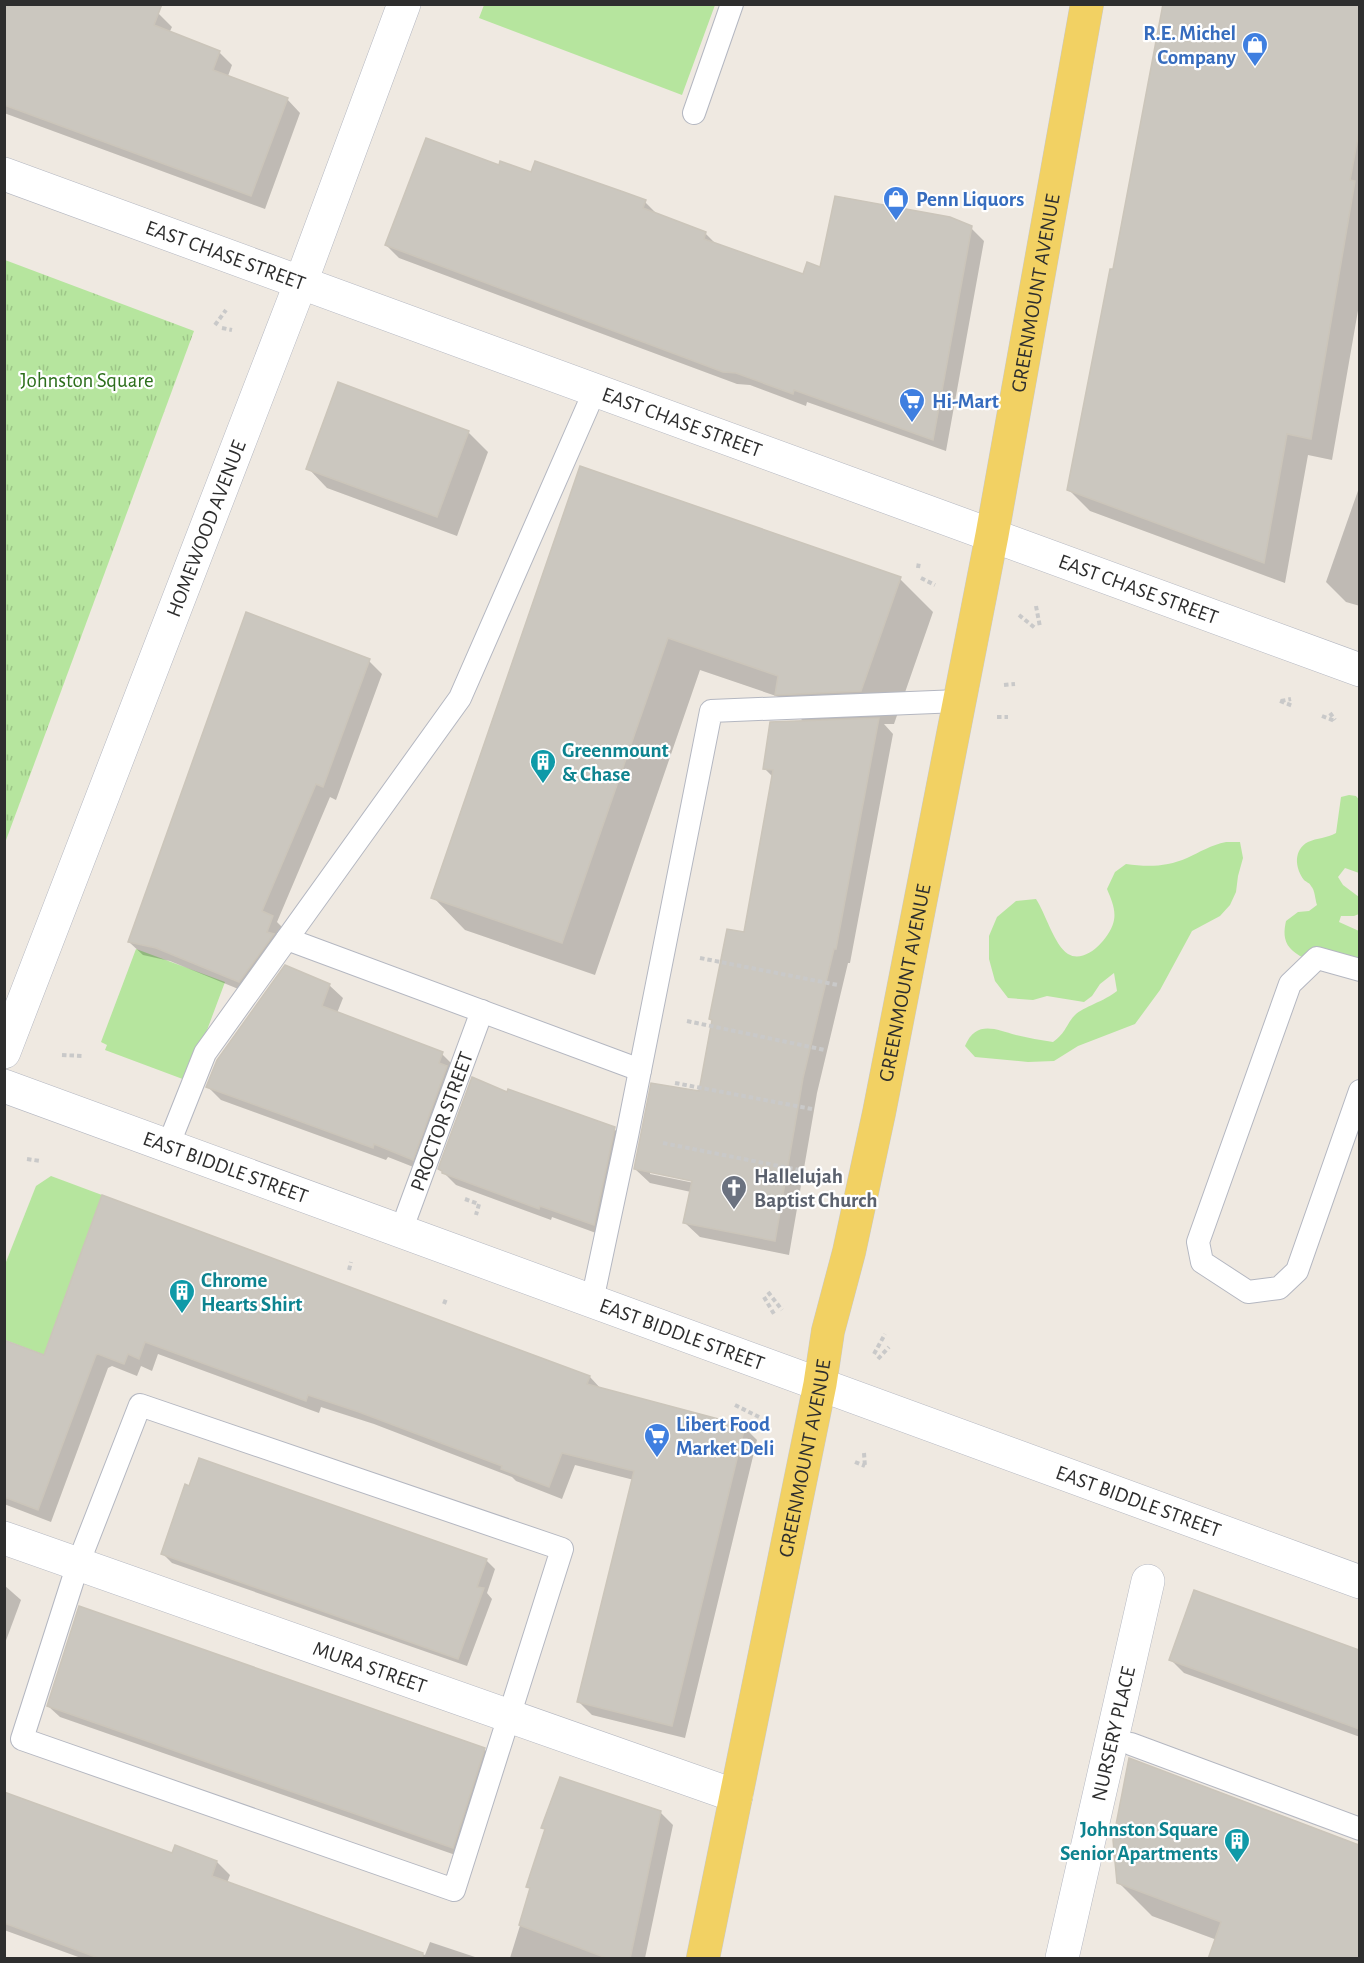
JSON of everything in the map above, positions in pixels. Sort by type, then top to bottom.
[{"type":"main road","name":"GREENMOUNT AVENUE","points":[[703,1959],[820,1384],[828,1331],[849,1252],[879,1113],[992,535],[1087,4]]},
{"type":"street","name":"HOMEWOOD AVENUE","points":[[4,1052],[301,282],[404,4]]},
{"type":"street","name":"EAST CHASE STREET","points":[[4,174],[1359,670]]},
{"type":"street","name":"EAST BIDDLE STREET","points":[[4,1086],[1359,1581]]},
{"type":"street","name":"MURA STREET","points":[[4,1538],[736,1796]]},
{"type":"street","name":"NURSERY PLACE","points":[[1062,1959],[1148,1581]]},
{"type":"lane","points":[[694,113],[732,4]]},
{"type":"lane","points":[[168,1146],[205,1053],[460,698],[596,390]]},
{"type":"lane","points":[[592,1301],[711,711],[959,701]]},
{"type":"lane","points":[[287,939],[482,1011],[639,1073]]},
{"type":"lane","points":[[1359,970],[1317,958],[1290,984],[1198,1242],[1202,1263],[1248,1292],[1279,1288],[1297,1271],[1359,1091]]},
{"type":"lane","name":"PROCTOR STREET","points":[[401,1231],[482,1011]]},
{"type":"lane","points":[[140,1405],[562,1549],[511,1716],[454,1890],[22,1739],[78,1564],[140,1405]]},
{"type":"lane","points":[[1131,1744],[1359,1829]]},
{"type":"path","points":[[215,325],[226,310]]},
{"type":"path","points":[[222,328],[232,330]]},
{"type":"path","points":[[918,568],[919,562]]},
{"type":"path","points":[[921,578],[935,585]]},
{"type":"path","points":[[1018,614],[1038,628],[1036,606]]},
{"type":"path","points":[[1291,699],[1280,701],[1293,706]]},
{"type":"path","points":[[1322,716],[1335,721],[1330,712]]},
{"type":"path","points":[[663,950],[838,985]]},
{"type":"path","points":[[651,1014],[825,1050]]},
{"type":"path","points":[[62,1055],[82,1056],[66,1062]]},
{"type":"path","points":[[639,1073],[812,1109]]},
{"type":"path","points":[[627,1136],[800,1170]]},
{"type":"path","points":[[27,1159],[40,1161],[33,1155]]},
{"type":"path","points":[[465,1199],[479,1204]]},
{"type":"path","points":[[349,1270],[351,1262]]},
{"type":"path","points":[[768,1292],[782,1311]]},
{"type":"path","points":[[764,1297],[774,1314]]},
{"type":"path","points":[[874,1354],[885,1334]]},
{"type":"path","points":[[878,1359],[889,1347]]},
{"type":"path","points":[[735,1405],[759,1417]]},
{"type":"path","points":[[750,1428],[762,1425]]},
{"type":"path","points":[[855,1462],[866,1467],[864,1453]]},
{"type":"green space","points":[[484,4],[715,5],[682,95],[479,18]]},
{"type":"green space","name":"Johnston Square","points":[[4,260],[194,331],[5,843]]},
{"type":"green space","points":[[1356,796],[1360,801],[1359,873],[1345,868],[1338,877],[1343,885],[1359,897],[1359,914],[1341,916],[1339,922],[1359,931],[1359,975],[1304,958],[1290,948],[1285,935],[1286,921],[1298,912],[1309,911],[1317,905],[1310,884],[1304,880],[1297,865],[1298,854],[1303,845],[1308,842],[1336,833],[1341,797]]},
{"type":"green space","points":[[1226,842],[1240,842],[1243,858],[1236,892],[1230,905],[1220,916],[1192,931],[1160,990],[1135,1024],[1078,1046],[1054,1061],[1028,1062],[975,1057],[965,1046],[975,1032],[987,1028],[1053,1042],[1079,1012],[1117,991],[1114,973],[1100,984],[1092,996],[1084,1002],[1047,996],[1033,1000],[1008,998],[995,981],[989,959],[989,936],[997,917],[1016,901],[1036,899],[1063,950],[1068,954],[1082,956],[1097,948],[1112,927],[1113,904],[1107,889],[1115,872],[1126,864],[1149,866],[1172,863]]},
{"type":"green space","points":[[136,949],[225,982],[188,1081],[105,1050],[107,1045],[101,1042]]},
{"type":"green space","points":[[51,1176],[102,1195],[44,1355],[5,1340],[4,1267],[36,1186]]},
{"type":"building","points":[[4,4],[162,4],[154,25],[220,51],[213,70],[288,98],[251,196],[4,105]]},
{"type":"building","points":[[1163,4],[1359,4],[1359,132],[1350,180],[1355,181],[1311,439],[1287,434],[1264,563],[1067,490],[1110,269],[1113,269]]},
{"type":"building","points":[[426,138],[499,165],[500,161],[531,172],[535,161],[646,200],[643,208],[706,232],[704,239],[803,274],[807,262],[820,267],[835,196],[950,217],[972,226],[933,440],[794,390],[793,394],[736,373],[723,372],[385,245]]},
{"type":"building","points":[[338,382],[469,431],[437,517],[306,469]]},
{"type":"building","name":"Greenmount & Chase","points":[[580,466],[901,577],[861,691],[775,695],[778,676],[668,638],[562,943],[431,898]]},
{"type":"building","points":[[246,612],[370,659],[323,787],[316,784],[262,911],[273,916],[267,932],[274,934],[239,982],[156,948],[128,942]]},
{"type":"building","points":[[879,718],[836,949],[834,949],[803,1078],[775,1241],[683,1223],[692,1181],[634,1169],[651,1083],[699,1091],[712,1020],[709,1019],[727,929],[744,932],[773,770],[763,769],[770,722]]},
{"type":"building","points":[[285,965],[330,984],[322,1006],[443,1052],[439,1063],[447,1066],[413,1160],[374,1144],[373,1148],[206,1087],[217,1060]]},
{"type":"building","points":[[472,1077],[507,1092],[508,1089],[615,1127],[594,1225],[540,1206],[539,1209],[442,1173],[438,1169]]},
{"type":"building","points":[[102,1195],[590,1376],[587,1384],[745,1426],[672,1726],[577,1702],[634,1471],[562,1453],[549,1487],[501,1469],[502,1466],[359,1412],[308,1395],[306,1401],[145,1342],[139,1359],[128,1354],[124,1364],[96,1355],[38,1510],[4,1497],[4,1340],[44,1355]]},
{"type":"building","points":[[199,1458],[487,1559],[477,1587],[484,1588],[458,1659],[161,1554],[185,1484],[189,1486]]},
{"type":"building","points":[[1194,1590],[1359,1650],[1359,1729],[1169,1660]]},
{"type":"building","points":[[79,1606],[485,1748],[453,1848],[47,1706]]},
{"type":"building","name":"Johnston Square Senior Apartments","points":[[1129,1758],[1359,1845],[1359,1959],[1208,1959],[1221,1922],[1117,1883],[1113,1840]]},
{"type":"building","points":[[560,1777],[661,1811],[630,1959],[609,1959],[519,1925],[530,1888],[526,1887],[545,1829],[541,1828]]},
{"type":"building","points":[[4,1792],[172,1853],[175,1845],[217,1861],[212,1876],[423,1953],[422,1959],[101,1959],[4,1923]]},
{"type":"place","name":"R.E. Michel Company","points":[[1255,68]]},
{"type":"place","name":"Penn Liquors","points":[[896,222]]},
{"type":"place","name":"Hi-Mart","points":[[912,424]]},
{"type":"place","name":"Greenmount & Chase","points":[[543,785]]},
{"type":"place","name":"Hallelujah Baptist Church","points":[[734,1211]]},
{"type":"place","name":"Chrome Hearts Shirt","points":[[182,1315]]},
{"type":"place","name":"Libert Food Market Deli","points":[[657,1459]]},
{"type":"place","name":"Johnston Square Senior Apartments","points":[[1237,1864]]}]
